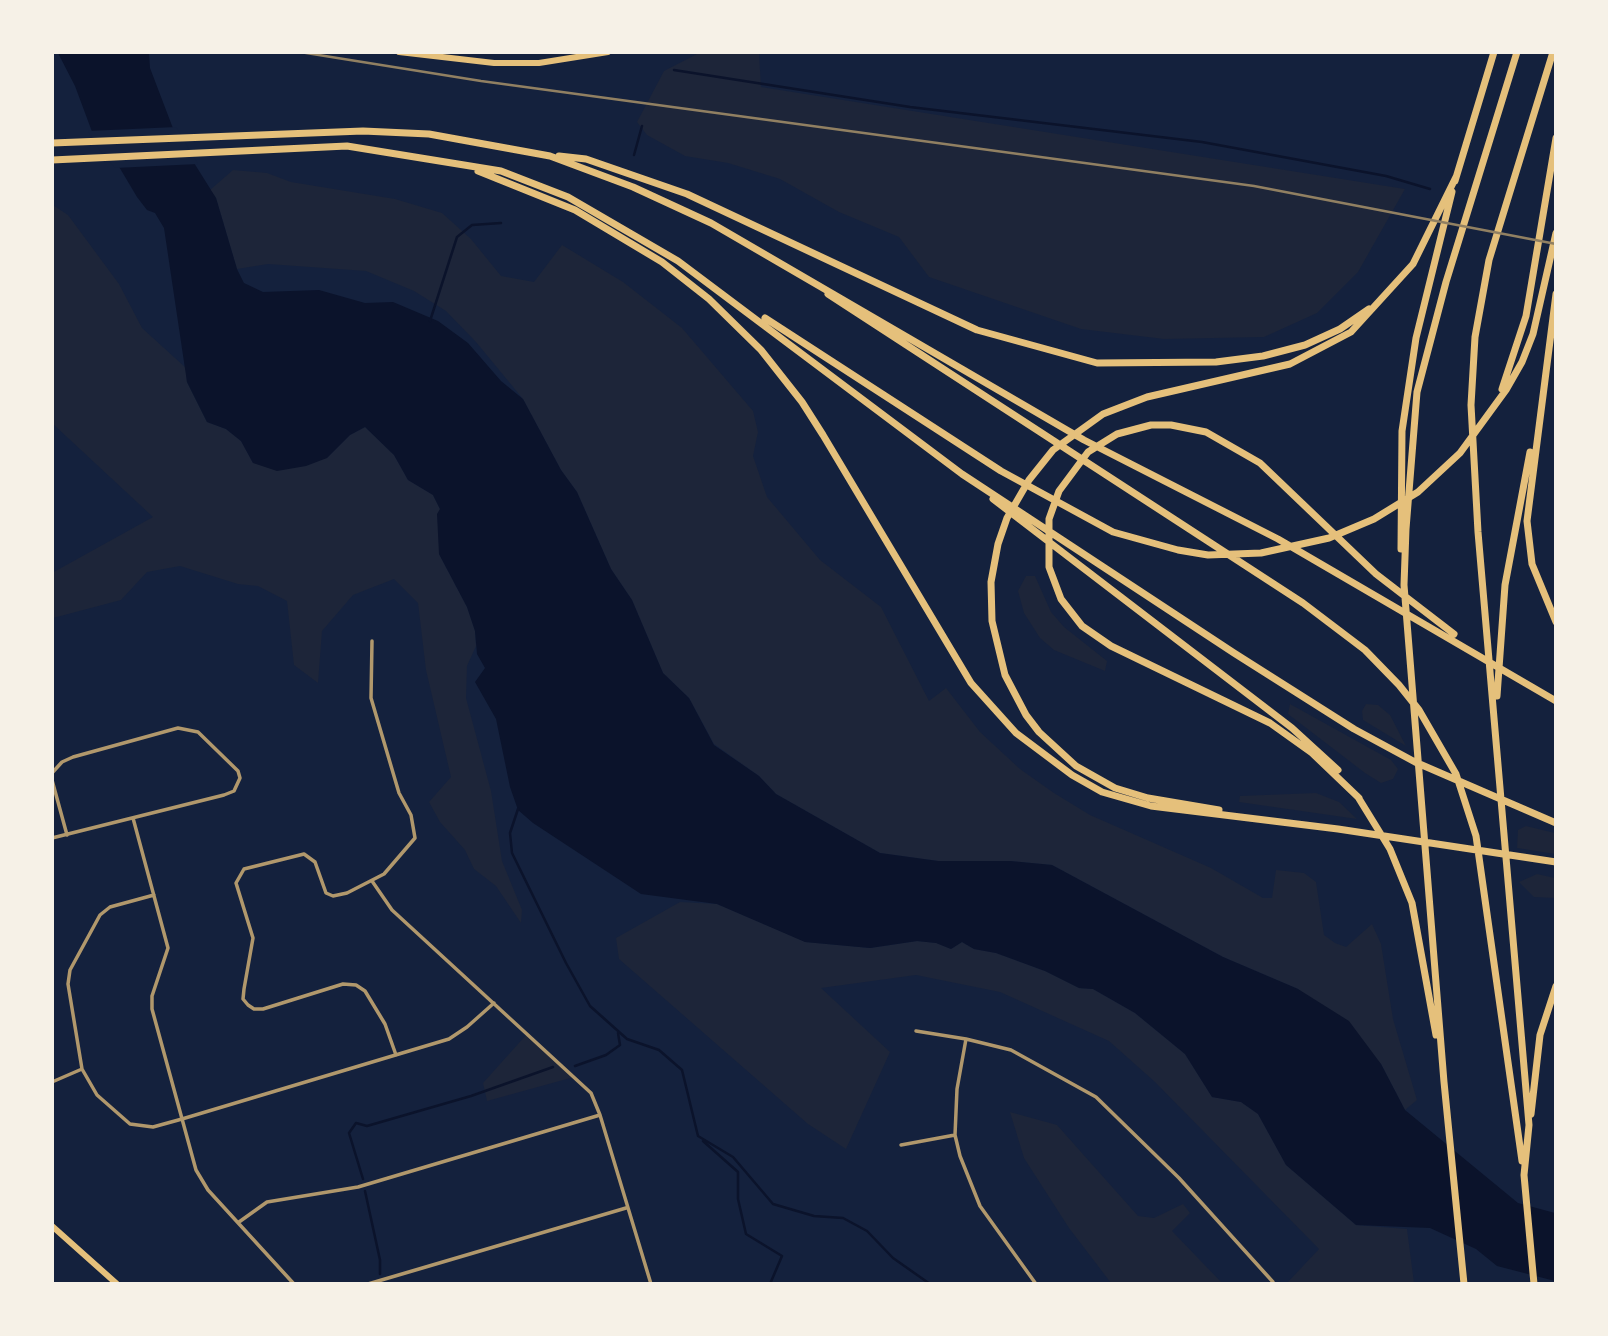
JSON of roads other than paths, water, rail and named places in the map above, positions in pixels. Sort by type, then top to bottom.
[{"type":"highway","points":[[1464,1283],[1444,1082],[1404,585],[1400,528],[1402,431],[1416,338],[1456,177],[1494,52]]},
{"type":"highway","points":[[1404,585],[1417,392],[1446,282],[1517,52]]},
{"type":"highway","points":[[1529,1125],[1496,715],[1477,521],[1471,380],[1489,260],[1553,52]]},
{"type":"highway","points":[[52,144],[363,131],[429,134],[550,156],[586,159],[657,182],[977,330],[1097,363],[1216,362],[1263,356],[1305,345],[1339,329],[1381,301]]},
{"type":"highway","points":[[1488,415],[1516,354],[1527,316],[1556,138]]},
{"type":"highway","points":[[52,160],[347,146],[501,171],[598,212],[1001,471],[1113,532],[1150,544],[1208,555],[1261,553],[1307,545],[1350,531],[1418,492],[1460,453],[1517,371],[1533,334],[1556,233]]},
{"type":"highway","points":[[550,156],[676,205],[842,297],[1084,440],[1372,591],[1556,701]]},
{"type":"highway","points":[[471,167],[575,210],[662,262],[709,299],[761,350],[802,402],[956,660],[985,700],[1034,748],[1087,785],[1129,802],[1338,829],[1556,862]]},
{"type":"highway","points":[[1309,825],[1130,793],[1094,777],[1057,750],[1026,715],[1005,675],[998,652],[991,582],[998,544],[1017,500],[1042,462],[1067,438],[1103,414],[1147,397],[1290,364],[1351,332],[1413,264],[1456,177]]},
{"type":"highway","points":[[800,276],[1303,603],[1364,650],[1419,710],[1457,774],[1476,836],[1524,1175],[1534,1283]]},
{"type":"highway","points":[[1556,294],[1530,492],[1529,548],[1540,590],[1556,622]]},
{"type":"highway","points":[[737,302],[1321,751],[1359,798],[1390,849],[1412,903],[1444,1082]]},
{"type":"highway","points":[[1496,715],[1498,645],[1507,571],[1542,393]]},
{"type":"highway","points":[[1359,798],[1312,753],[1270,723],[1095,637],[1071,614],[1054,585],[1046,535],[1052,505],[1059,491],[1088,452],[1103,441],[1130,429],[1171,425],[1191,427],[1245,452],[1281,481],[1376,574],[1482,655]]},
{"type":"highway","points":[[962,474],[1157,604],[1384,746],[1451,780],[1556,823]]},
{"type":"highway","points":[[1524,1175],[1540,1035],[1556,986]]},
{"type":"main road","points":[[399,52],[494,63],[539,63],[608,52]]},
{"type":"main road","points":[[52,1226],[117,1283]]},
{"type":"street","points":[[372,641],[371,698],[399,793],[411,815],[415,838],[402,855],[372,881],[347,893],[333,896],[326,893],[315,862],[304,854],[244,869],[236,883],[253,938],[243,999],[254,1009],[263,1009],[343,984],[356,985],[365,991],[385,1024],[396,1055]]},
{"type":"street","points":[[52,773],[62,762],[73,757],[178,727],[198,732],[238,771],[238,785],[224,795],[52,838]]},
{"type":"street","points":[[52,780],[67,835]]},
{"type":"street","points":[[133,818],[168,948],[152,996],[152,1009],[201,1182],[294,1283]]},
{"type":"street","points":[[372,881],[392,910],[591,1093],[650,1283]]},
{"type":"street","points":[[153,895],[110,907],[100,915],[70,970],[71,1011],[82,1069],[97,1095],[130,1124],[153,1126],[182,1119],[396,1055],[459,1034],[494,1003]]},
{"type":"street","points":[[916,1031],[966,1038],[1011,1050],[1096,1097],[1179,1178],[1273,1282]]},
{"type":"street","points":[[966,1038],[957,1089],[955,1135],[968,1181],[980,1206],[1036,1283]]},
{"type":"street","points":[[52,1082],[82,1069]]},
{"type":"street","points":[[239,1222],[267,1202],[358,1187],[600,1115]]},
{"type":"street","points":[[901,1144],[955,1135]]},
{"type":"street","points":[[368,1283],[626,1208]]},
{"type":"waterway","points":[[674,70],[910,107],[1202,142],[1386,176],[1430,189]]},
{"type":"waterway","points":[[634,155],[642,126]]},
{"type":"waterway","points":[[430,321],[457,237],[472,225],[501,223]]},
{"type":"waterway","points":[[518,809],[510,833],[512,853],[566,963],[590,1006],[627,1039],[659,1050],[682,1070],[698,1136],[733,1157],[773,1204],[814,1216],[843,1218],[867,1231],[893,1258],[930,1284]]},
{"type":"waterway","points":[[575,1066],[606,1055],[620,1045],[618,1033]]},
{"type":"waterway","points":[[363,1179],[349,1133],[356,1123],[367,1126],[471,1096],[553,1067]]},
{"type":"waterway","points":[[703,1141],[738,1172],[738,1199],[746,1234],[782,1256],[770,1284]]},
{"type":"waterway","points":[[365,1191],[380,1260],[380,1274]]},
{"type":"railway","points":[[300,52],[481,81],[1254,186],[1556,244]]}]
